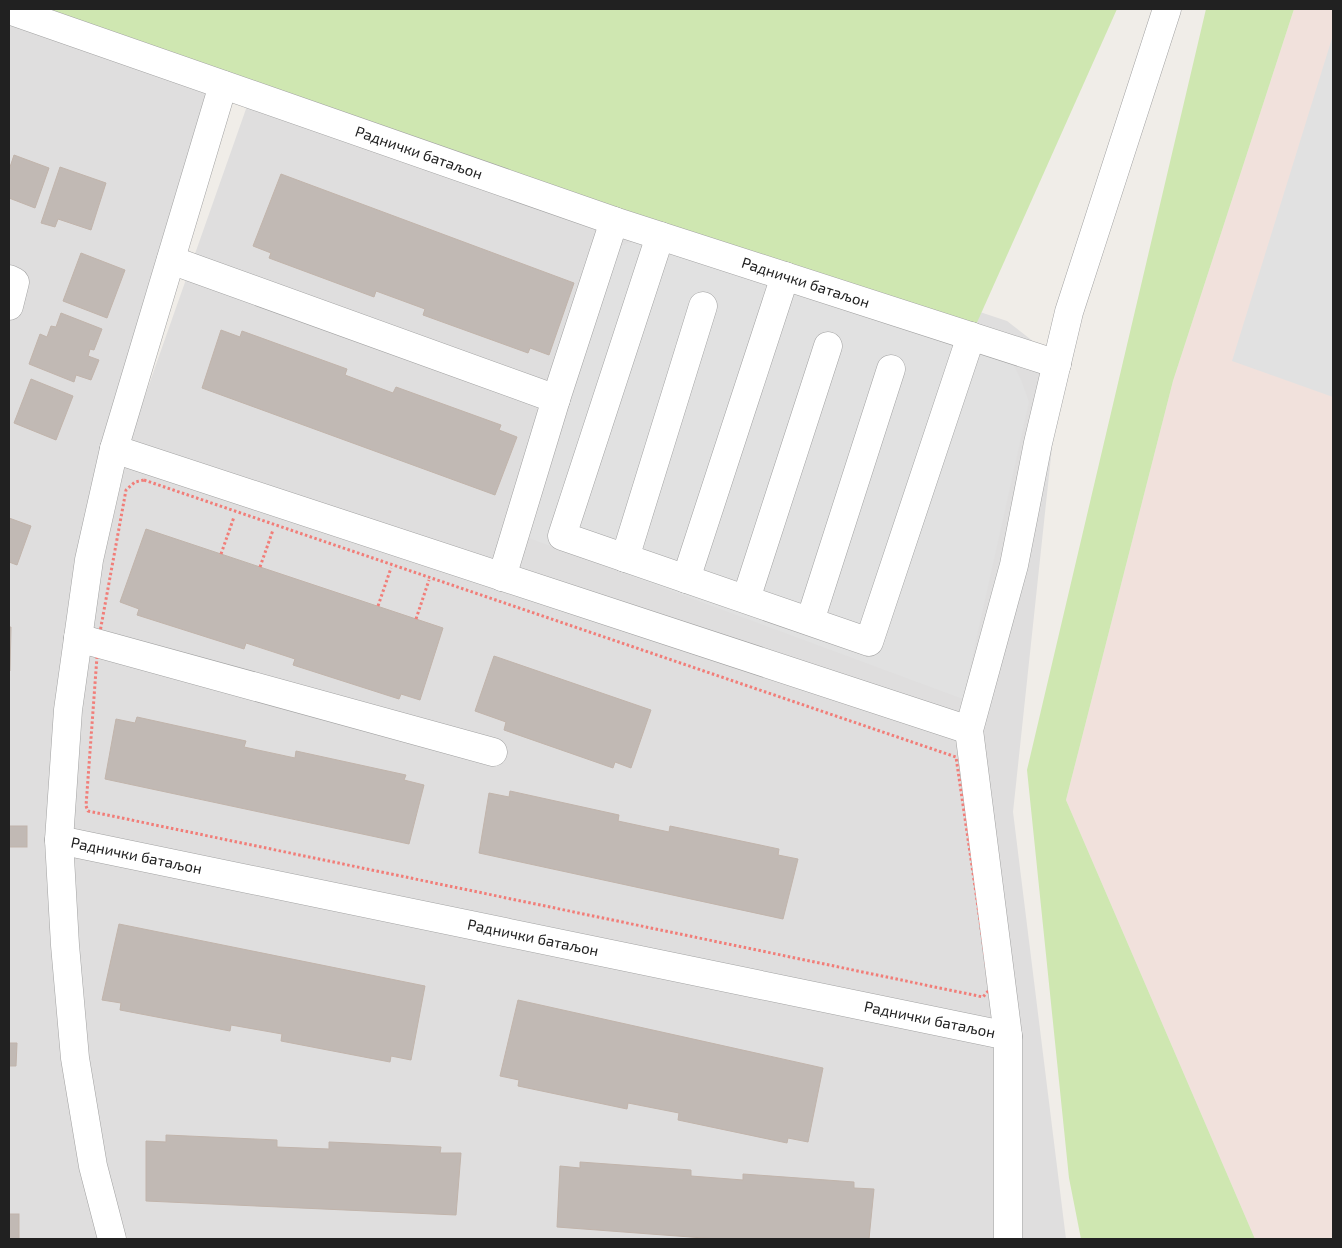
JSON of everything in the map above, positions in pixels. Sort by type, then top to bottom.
[{"type":"street","points":[[1008,1239],[1008,1036],[969,730],[1014,565],[1038,443],[1072,303],[1167,9]]},
{"type":"street","name":"Раднички батаљон","points":[[9,10],[614,221],[1057,364]]},
{"type":"street","name":"Раднички батаљон","points":[[112,1239],[93,1166],[75,1058],[65,945],[59,840],[68,710],[88,641],[89,560],[114,449],[223,85]]},
{"type":"street","points":[[502,577],[556,399],[614,221]]},
{"type":"street","points":[[660,236],[562,536],[869,642],[971,336]]},
{"type":"street","points":[[171,260],[556,399]]},
{"type":"street","points":[[686,579],[785,276]]},
{"type":"street","points":[[9,279],[15,282],[9,306]]},
{"type":"street","points":[[624,558],[703,306]]},
{"type":"street","points":[[746,600],[828,346]]},
{"type":"street","points":[[810,621],[891,369]]},
{"type":"street","points":[[114,449],[969,730]]},
{"type":"street","points":[[88,641],[493,752]]},
{"type":"street","name":"Раднички батаљон","points":[[59,840],[1008,1036]]},
{"type":"path","points":[[144,480],[236,511],[956,757],[990,989],[983,997],[88,810],[86,806],[88,641],[126,490],[135,482],[144,480]]},
{"type":"path","points":[[221,554],[236,511]]},
{"type":"path","points":[[260,567],[274,525]]},
{"type":"path","points":[[378,606],[392,565]]},
{"type":"path","points":[[416,619],[430,577]]},
{"type":"shaded area","points":[[1294,9],[1333,9],[1333,1239],[1255,1239],[1066,800],[1173,381]]},
{"type":"shaded area","points":[[9,10],[223,85],[114,449],[59,840],[112,1239],[9,1239]]},
{"type":"shaded area","points":[[1333,35],[1333,397],[1232,361]]},
{"type":"shaded area","points":[[259,72],[1007,321],[1061,363],[1013,812],[1066,1239],[128,1239],[119,1222],[86,1059],[71,879],[72,798],[88,630],[133,430]]},
{"type":"shaded area","points":[[632,242],[758,278],[1013,364],[1029,402],[963,699],[529,538],[616,254],[622,245]]},
{"type":"green space","points":[[9,9],[1117,9],[971,336]]},
{"type":"green space","points":[[1206,9],[1294,9],[1173,381],[1066,800],[1255,1239],[1081,1239],[1069,1178],[1027,770]]},
{"type":"building","points":[[14,155],[49,168],[35,208],[9,198],[9,170]]},
{"type":"building","points":[[60,167],[106,183],[91,230],[58,219],[55,227],[41,223]]},
{"type":"building","points":[[281,174],[574,283],[549,355],[530,348],[528,353],[423,315],[425,309],[376,291],[374,297],[269,258],[271,253],[253,246]]},
{"type":"building","points":[[81,253],[125,270],[107,318],[63,301]]},
{"type":"building","points":[[61,313],[102,329],[94,350],[90,349],[88,356],[99,360],[91,380],[76,375],[74,382],[29,364],[40,334],[47,337],[51,326],[56,327]]},
{"type":"building","points":[[221,330],[240,337],[242,331],[347,369],[345,375],[393,393],[396,387],[501,425],[499,430],[517,437],[495,495],[202,388]]},
{"type":"building","points":[[31,379],[73,396],[56,440],[14,423]]},
{"type":"building","points":[[9,518],[31,526],[17,565],[9,562]]},
{"type":"building","points":[[146,529],[443,628],[420,700],[401,694],[399,699],[293,665],[295,659],[246,643],[244,649],[137,615],[139,609],[120,602]]},
{"type":"building","points":[[9,627],[11,627],[10,671],[9,671]]},
{"type":"building","points":[[494,656],[651,710],[631,768],[615,762],[613,768],[504,730],[506,722],[475,711]]},
{"type":"building","points":[[137,717],[246,741],[244,747],[295,758],[296,751],[406,775],[404,780],[424,785],[409,844],[105,779],[116,719],[135,723]]},
{"type":"building","points":[[510,791],[619,815],[618,821],[669,832],[670,826],[779,849],[778,855],[798,859],[783,919],[479,853],[489,793],[509,797]]},
{"type":"building","points":[[9,826],[27,826],[27,847],[9,847]]},
{"type":"building","points":[[119,924],[425,986],[411,1060],[391,1056],[390,1062],[281,1041],[282,1034],[231,1025],[230,1031],[120,1010],[121,1003],[102,1000]]},
{"type":"building","points":[[518,1000],[823,1068],[808,1142],[788,1138],[787,1143],[678,1120],[679,1113],[628,1103],[627,1109],[518,1086],[519,1080],[500,1076]]},
{"type":"building","points":[[9,1043],[17,1043],[16,1066],[9,1066]]},
{"type":"building","points":[[166,1135],[277,1140],[277,1147],[329,1149],[329,1142],[441,1147],[440,1153],[461,1153],[456,1215],[146,1201],[146,1141],[166,1142]]},
{"type":"building","points":[[580,1162],[691,1170],[691,1176],[743,1180],[743,1174],[854,1182],[854,1188],[874,1189],[869,1239],[717,1239],[557,1227],[560,1166],[580,1168]]},
{"type":"building","points":[[9,1214],[19,1214],[19,1239],[9,1239]]}]
